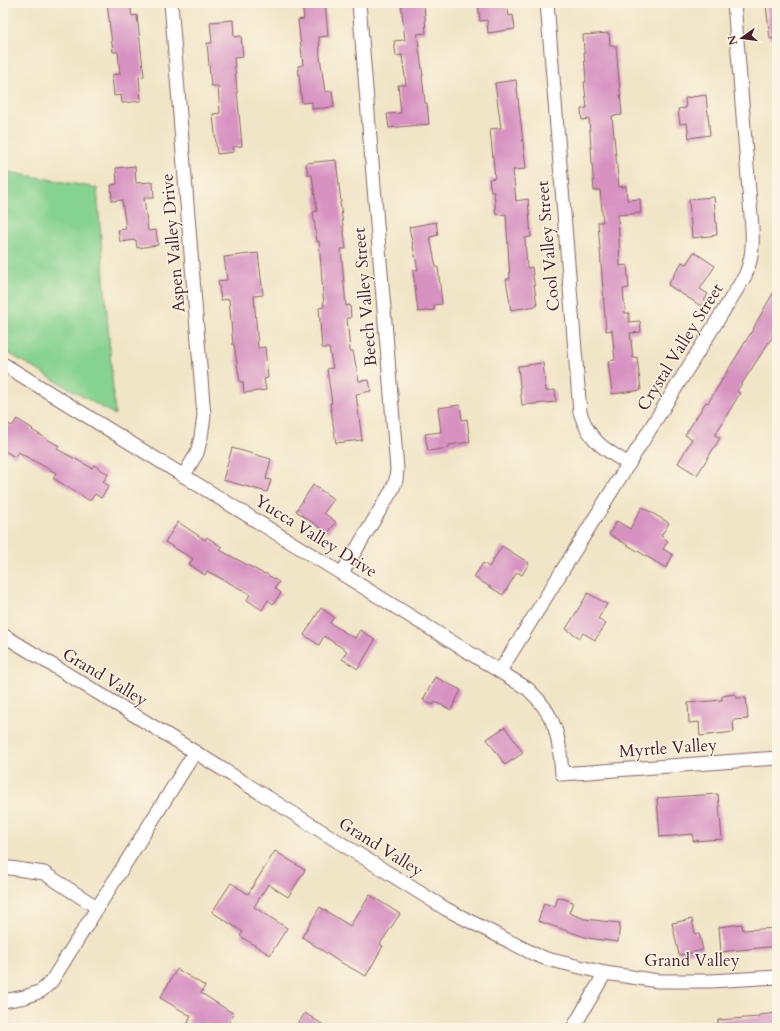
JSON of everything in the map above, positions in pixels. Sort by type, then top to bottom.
[{"type":"street","name":"Aspen Valley Drive","points":[[171,3],[204,404],[202,437],[197,453],[184,475]]},
{"type":"street","name":"Beech Valley Street","points":[[342,573],[392,490],[396,480],[397,469],[359,3]]},
{"type":"street","name":"Cool Valley Street","points":[[547,3],[580,412],[583,424],[597,443],[629,464]]},
{"type":"street","name":"Crystal Valley Street","points":[[500,671],[745,276],[751,263],[753,247],[752,228],[734,3]]},
{"type":"street","name":"Yucca Valley Drive","points":[[3,364],[528,689],[540,700],[549,713],[555,727],[560,744],[562,774]]},
{"type":"street","name":"Grand Valley","points":[[3,636],[195,752],[446,909],[534,954],[547,959],[605,974],[658,981],[711,981],[777,977]]},
{"type":"street","points":[[3,1001],[25,997],[41,991],[51,982],[195,752]]},
{"type":"street","name":"Myrtle Valley","points":[[562,774],[777,758]]},
{"type":"street","points":[[10,868],[44,873],[98,908]]},
{"type":"street","points":[[573,1028],[605,974]]},
{"type":"green space","points":[[3,171],[97,188],[115,415],[3,350]]},
{"type":"building","points":[[107,3],[130,3],[132,16],[137,15],[144,76],[139,77],[141,101],[122,103],[121,95],[114,96],[112,75],[120,74],[118,52],[113,52]]},
{"type":"building","points":[[302,3],[325,3],[328,36],[319,37],[320,57],[325,92],[332,91],[334,107],[312,109],[312,102],[302,103],[298,66],[303,65],[298,20],[304,19]]},
{"type":"building","points":[[401,3],[424,3],[426,33],[417,34],[429,124],[389,128],[387,114],[401,113],[398,85],[406,85],[402,55],[396,56],[394,41],[405,40]]},
{"type":"building","points":[[478,3],[507,3],[509,16],[513,15],[515,29],[488,33],[487,20],[480,21]]},
{"type":"building","points":[[777,3],[777,38],[770,39],[766,5]]},
{"type":"building","points":[[233,20],[234,37],[241,36],[243,57],[234,58],[242,146],[233,147],[234,152],[217,154],[213,114],[220,113],[218,86],[211,86],[207,43],[212,43],[210,22]]},
{"type":"building","points":[[609,33],[610,46],[616,46],[622,115],[612,116],[619,187],[626,186],[627,200],[640,199],[641,213],[618,215],[620,266],[627,265],[629,288],[623,289],[625,313],[629,313],[629,322],[640,321],[641,332],[630,333],[633,358],[637,357],[641,390],[612,394],[608,361],[615,360],[612,330],[606,331],[598,222],[603,222],[600,190],[594,191],[589,119],[582,120],[581,109],[587,108],[584,82],[586,82],[583,35]]},
{"type":"building","points":[[516,80],[526,169],[513,170],[516,201],[528,199],[531,237],[525,238],[527,268],[532,267],[537,306],[511,310],[506,279],[510,279],[506,214],[496,215],[494,192],[491,192],[489,179],[495,178],[490,129],[501,128],[495,83]]},
{"type":"building","points":[[706,95],[710,135],[689,138],[687,123],[680,124],[678,109],[686,108],[685,98]]},
{"type":"building","points":[[336,160],[346,249],[341,249],[346,306],[350,305],[351,318],[347,318],[350,351],[353,351],[359,381],[369,380],[371,391],[356,394],[362,440],[336,443],[327,369],[333,368],[329,348],[322,348],[319,308],[324,307],[319,241],[317,242],[313,212],[317,211],[312,175],[308,175],[306,163]]},
{"type":"building","points":[[135,166],[136,183],[153,182],[154,198],[144,198],[148,231],[156,230],[158,245],[137,248],[136,240],[120,242],[118,230],[126,229],[122,200],[112,201],[111,185],[117,184],[116,168]]},
{"type":"building","points":[[714,197],[717,235],[692,238],[689,199]]},
{"type":"building","points":[[436,222],[438,235],[430,237],[436,267],[438,267],[442,304],[434,305],[434,310],[418,312],[413,270],[418,270],[409,227]]},
{"type":"building","points":[[694,252],[715,266],[700,289],[708,294],[701,306],[668,285],[682,262],[686,264]]},
{"type":"building","points":[[258,253],[263,295],[254,296],[258,348],[265,347],[268,378],[264,379],[266,390],[244,393],[243,382],[240,382],[233,345],[229,299],[221,300],[218,281],[227,280],[224,257]]},
{"type":"building","points":[[777,286],[777,338],[773,336],[737,391],[740,393],[715,435],[720,438],[697,475],[678,463],[692,439],[685,435],[706,402],[708,403],[755,326]]},
{"type":"building","points":[[543,363],[546,391],[555,390],[556,402],[522,405],[518,366]]},
{"type":"building","points":[[460,405],[462,420],[467,419],[470,442],[449,445],[449,448],[428,451],[425,434],[441,432],[438,408]]},
{"type":"building","points":[[17,419],[59,446],[57,449],[92,468],[94,465],[108,474],[103,482],[109,486],[101,498],[95,494],[90,501],[53,478],[56,473],[18,452],[15,457],[3,450],[3,421],[12,426]]},
{"type":"building","points":[[232,448],[271,459],[266,479],[271,480],[267,492],[223,480]]},
{"type":"building","points":[[313,485],[334,499],[324,513],[336,522],[328,533],[296,511]]},
{"type":"building","points":[[642,507],[669,523],[661,536],[668,541],[663,549],[673,555],[666,568],[609,534],[617,521],[630,529]]},
{"type":"building","points":[[178,522],[205,540],[207,537],[222,547],[220,550],[264,574],[265,573],[279,582],[275,588],[281,593],[273,604],[268,600],[262,610],[247,600],[250,594],[207,571],[205,575],[189,564],[193,559],[165,542]]},
{"type":"building","points":[[502,546],[529,563],[522,575],[517,572],[503,595],[474,577],[483,563],[489,567]]},
{"type":"building","points":[[588,593],[607,604],[598,619],[606,624],[595,640],[583,633],[580,638],[566,629]]},
{"type":"building","points":[[321,608],[334,617],[330,623],[349,635],[355,638],[360,630],[375,640],[358,669],[342,659],[347,651],[324,636],[319,645],[304,635]]},
{"type":"building","points":[[435,677],[461,690],[451,710],[435,702],[433,705],[423,700]]},
{"type":"building","points":[[735,694],[736,698],[746,698],[748,719],[733,720],[734,732],[700,736],[699,722],[689,723],[688,703],[722,700],[722,696]]},
{"type":"building","points":[[505,727],[523,753],[505,765],[487,739]]},
{"type":"building","points":[[718,794],[722,839],[693,841],[693,834],[660,837],[657,798]]},
{"type":"building","points":[[275,851],[305,870],[288,897],[268,884],[254,907],[287,928],[270,955],[240,936],[243,932],[212,912],[231,883],[248,894]]},
{"type":"building","points":[[370,895],[400,914],[380,944],[383,946],[366,976],[338,961],[302,937],[320,907],[350,926]]},
{"type":"building","points":[[558,897],[573,902],[569,913],[585,919],[620,923],[618,942],[588,938],[538,921],[544,903],[555,907]]},
{"type":"building","points":[[692,919],[695,934],[699,933],[703,950],[679,955],[672,923]]},
{"type":"building","points":[[742,924],[743,930],[777,928],[777,946],[721,952],[719,927]]},
{"type":"building","points":[[177,969],[205,986],[201,993],[234,1014],[225,1028],[196,1028],[188,1023],[191,1016],[160,998]]},
{"type":"building","points":[[305,1013],[328,1028],[295,1028]]},
{"type":"building","points":[[777,1013],[777,1028],[718,1028],[718,1020],[759,1017],[759,1015]]}]
